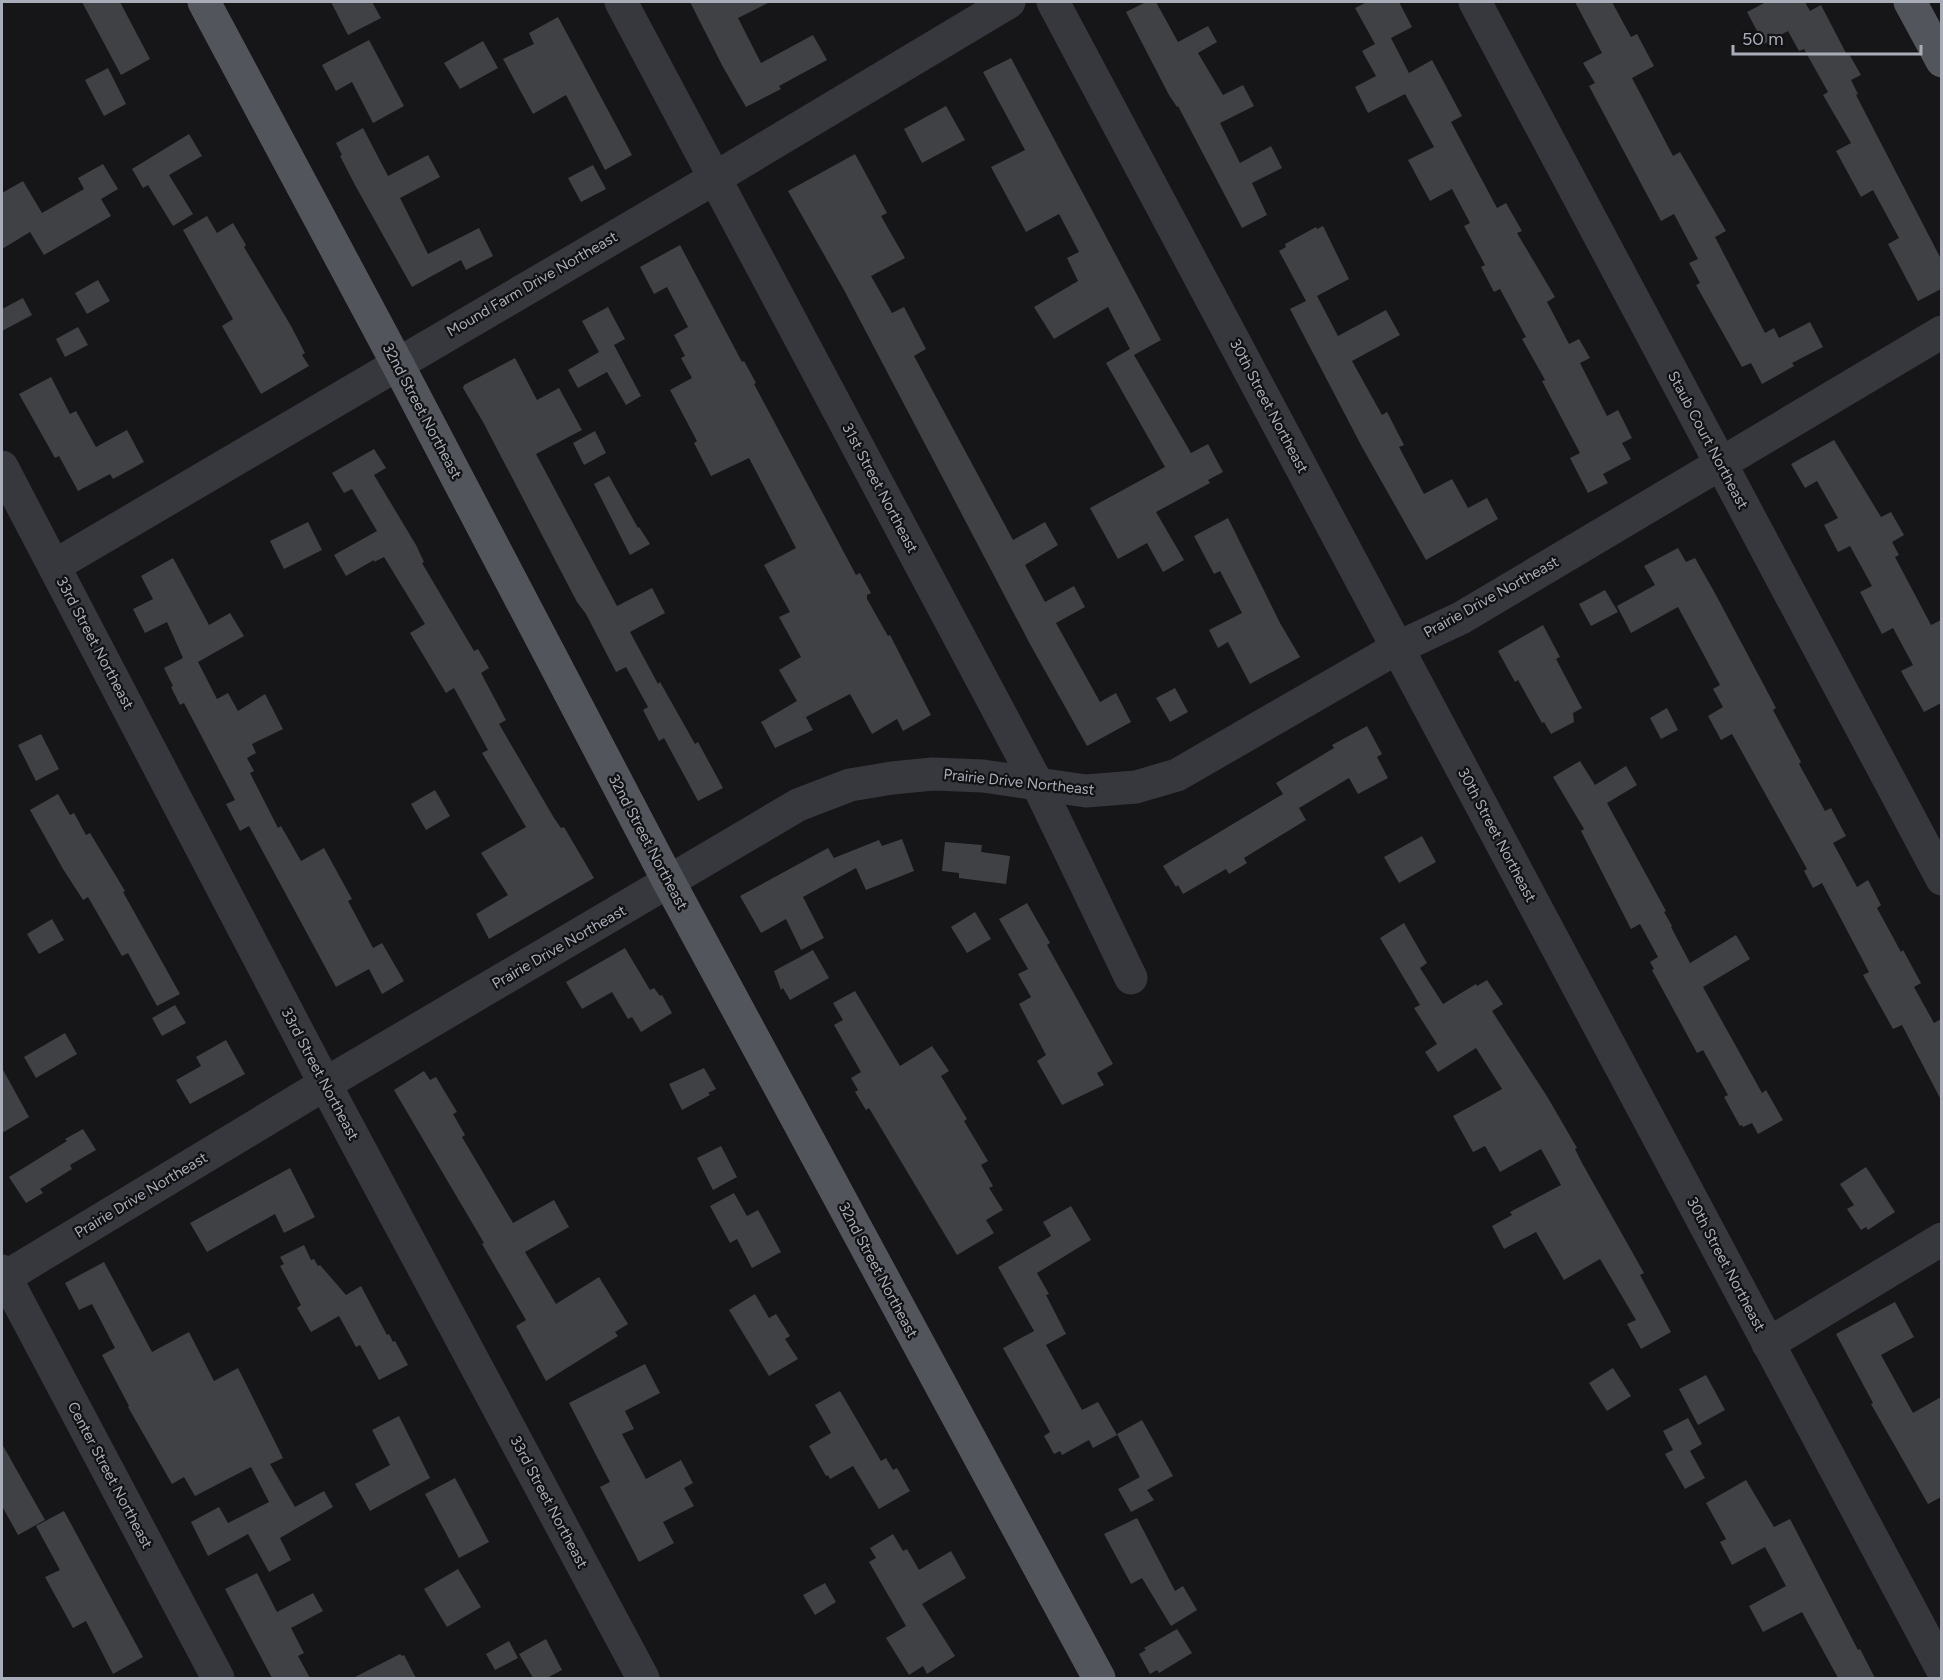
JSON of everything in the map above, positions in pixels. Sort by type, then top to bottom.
[{"type":"main road","name":"32nd Street Northeast","points":[[204,2],[397,363],[669,882],[1099,1678]]},
{"type":"main road","points":[[1910,2],[1941,61]]},
{"type":"street","name":"31st Street Northeast","points":[[621,2],[1038,785],[1131,978]]},
{"type":"street","name":"Mound Farm Drive Northeast","points":[[54,566],[1009,2]]},
{"type":"street","name":"30th Street Northeast","points":[[1053,2],[1941,1669]]},
{"type":"street","name":"Staub Court Northeast","points":[[1475,2],[1941,879]]},
{"type":"street","name":"Prairie Drive Northeast","points":[[2,1276],[798,805],[850,785],[933,774],[983,776],[1086,791],[1136,787],[1177,775],[1397,648],[1461,618],[1941,332]]},
{"type":"street","name":"33rd Street Northeast","points":[[2,466],[325,1083],[643,1678]]},
{"type":"street","points":[[1768,1344],[1941,1239]]},
{"type":"street","name":"Center Street Northeast","points":[[2,1276],[218,1678]]},
{"type":"building","points":[[82,2],[120,2],[150,59],[121,75]]},
{"type":"building","points":[[331,2],[372,2],[381,18],[348,35]]},
{"type":"building","points":[[690,2],[770,2],[738,18],[761,63],[813,35],[827,60],[779,86],[781,89],[746,107]]},
{"type":"building","points":[[1146,2],[1156,2],[1178,42],[1208,26],[1217,42],[1198,53],[1223,95],[1243,85],[1254,106],[1220,123],[1240,163],[1271,146],[1282,168],[1252,183],[1267,215],[1242,228],[1126,12]]},
{"type":"building","points":[[1367,2],[1399,2],[1412,27],[1391,38],[1409,73],[1432,60],[1462,116],[1451,122],[1497,208],[1506,203],[1522,231],[1517,233],[1555,297],[1547,302],[1569,344],[1579,339],[1590,358],[1580,363],[1607,416],[1618,410],[1632,438],[1622,443],[1631,459],[1603,474],[1608,483],[1588,493],[1570,458],[1580,453],[1542,381],[1545,380],[1522,339],[1526,337],[1500,289],[1494,292],[1481,267],[1485,265],[1464,226],[1470,223],[1452,189],[1430,201],[1408,160],[1434,147],[1405,94],[1368,113],[1355,87],[1376,76],[1362,51],[1375,44],[1355,8]]},
{"type":"building","points":[[1575,2],[1612,2],[1631,37],[1637,34],[1654,66],[1632,78],[1673,156],[1680,152],[1726,231],[1715,237],[1765,333],[1774,328],[1779,338],[1810,322],[1823,347],[1792,363],[1794,366],[1762,384],[1751,363],[1742,367],[1696,285],[1700,283],[1689,263],[1698,259],[1674,214],[1661,221],[1589,86],[1595,83],[1583,63],[1602,53]]},
{"type":"building","points":[[1766,2],[1805,2],[1810,11],[1821,5],[1847,55],[1849,54],[1861,75],[1851,80],[1858,94],[1856,95],[1941,259],[1941,289],[1918,301],[1888,244],[1899,238],[1873,190],[1861,197],[1836,151],[1851,143],[1823,95],[1828,92],[1804,49],[1799,51],[1788,31],[1764,44],[1747,12]]},
{"type":"building","points":[[558,17],[632,155],[605,170],[566,95],[533,114],[503,59],[534,44],[529,33]]},
{"type":"building","points":[[369,40],[404,106],[373,123],[352,82],[336,91],[322,65]]},
{"type":"building","points":[[483,41],[498,68],[460,89],[444,63]]},
{"type":"building","points":[[1011,58],[1161,340],[1134,355],[1191,453],[1208,444],[1223,472],[1208,480],[1210,483],[1156,512],[1184,560],[1163,572],[1147,543],[1118,559],[1090,508],[1165,467],[1106,363],[1130,349],[1108,307],[1054,339],[1034,307],[1078,281],[1067,258],[1079,252],[1059,214],[1026,232],[991,167],[1025,150],[983,72]]},
{"type":"building","points":[[108,68],[126,104],[104,116],[85,80]]},
{"type":"building","points":[[946,106],[965,140],[922,163],[904,129]]},
{"type":"building","points":[[363,128],[388,176],[428,155],[440,177],[400,198],[428,254],[479,228],[493,256],[466,270],[461,260],[412,287],[340,156],[342,155],[336,143]]},
{"type":"building","points":[[189,134],[202,156],[169,175],[193,214],[173,226],[148,185],[143,188],[132,169]]},
{"type":"building","points":[[855,154],[887,213],[881,216],[905,258],[871,276],[892,313],[904,307],[926,349],[914,356],[1013,540],[1045,522],[1058,545],[1025,565],[1045,602],[1074,586],[1085,607],[1056,623],[1100,702],[1116,693],[1131,722],[1087,746],[1030,644],[844,290],[788,191]]},
{"type":"building","points":[[103,164],[118,189],[101,199],[111,216],[44,255],[30,232],[2,249],[2,193],[23,181],[42,213],[84,189],[78,178]]},
{"type":"building","points":[[593,165],[606,189],[581,202],[568,178]]},
{"type":"building","points":[[207,216],[217,233],[233,223],[246,245],[244,247],[291,326],[305,353],[302,355],[309,366],[261,394],[222,326],[233,319],[183,230]]},
{"type":"building","points":[[1323,226],[1349,279],[1317,296],[1338,336],[1386,310],[1400,335],[1352,361],[1382,415],[1387,412],[1404,445],[1399,447],[1424,494],[1452,479],[1468,508],[1487,498],[1498,519],[1426,560],[1362,447],[1290,309],[1306,301],[1279,251],[1286,247],[1285,244],[1316,227],[1317,229]]},
{"type":"building","points":[[680,245],[742,362],[744,361],[756,383],[754,384],[856,575],[860,573],[871,593],[867,595],[867,599],[888,636],[890,635],[931,715],[903,731],[897,719],[872,734],[850,694],[806,717],[802,710],[813,730],[775,748],[761,722],[797,701],[779,670],[801,657],[779,617],[790,612],[764,565],[796,548],[749,458],[711,476],[694,443],[697,441],[670,390],[692,378],[681,358],[685,356],[674,335],[688,327],[667,287],[654,294],[640,267]]},
{"type":"building","points":[[98,280],[110,301],[87,314],[75,293]]},
{"type":"building","points":[[23,298],[32,315],[2,331],[2,309]]},
{"type":"building","points":[[608,307],[625,339],[614,345],[641,396],[626,405],[607,372],[578,388],[568,370],[599,352],[582,321]]},
{"type":"building","points":[[78,327],[88,345],[65,357],[56,339]]},
{"type":"building","points":[[515,358],[537,400],[559,388],[582,430],[536,454],[617,606],[652,588],[665,613],[630,632],[658,684],[660,682],[695,744],[698,742],[723,788],[698,801],[664,738],[659,741],[643,710],[648,707],[626,667],[616,672],[463,388],[464,385]]},
{"type":"building","points":[[51,377],[70,414],[76,411],[96,447],[127,430],[144,462],[113,479],[110,474],[78,491],[59,456],[55,458],[19,394]]},
{"type":"building","points":[[595,431],[606,453],[584,465],[573,443]]},
{"type":"building","points":[[1834,440],[1881,517],[1891,512],[1904,535],[1892,542],[1899,555],[1895,557],[1931,625],[1941,620],[1941,703],[1924,712],[1901,671],[1913,665],[1893,628],[1882,634],[1860,592],[1872,586],[1850,546],[1838,552],[1824,525],[1838,518],[1817,481],[1805,488],[1791,464]]},
{"type":"building","points":[[374,449],[386,468],[374,475],[416,545],[424,562],[422,563],[474,651],[478,649],[489,668],[481,673],[506,720],[499,724],[554,818],[561,828],[564,827],[594,878],[489,939],[476,914],[508,895],[481,853],[526,827],[482,753],[488,750],[454,688],[446,693],[410,633],[425,624],[384,557],[346,576],[334,555],[377,531],[352,489],[344,493],[332,473]]},
{"type":"building","points":[[609,476],[638,528],[650,544],[630,555],[594,484]]},
{"type":"building","points":[[1228,518],[1280,623],[1300,657],[1250,684],[1228,642],[1218,648],[1209,630],[1242,613],[1220,571],[1214,574],[1194,536]]},
{"type":"building","points":[[308,522],[322,550],[284,569],[270,541]]},
{"type":"building","points":[[1678,548],[1686,562],[1695,558],[1716,595],[1776,708],[1773,710],[1801,762],[1799,764],[1825,811],[1831,808],[1846,836],[1833,843],[1857,887],[1868,880],[1881,905],[1877,908],[1921,983],[1914,987],[1934,1023],[1941,1019],[1941,1100],[1902,1025],[1893,1029],[1863,975],[1869,972],[1822,883],[1813,888],[1804,871],[1807,869],[1732,734],[1721,740],[1708,716],[1723,707],[1713,689],[1720,685],[1678,607],[1631,633],[1617,606],[1655,585],[1644,566]]},
{"type":"building","points":[[173,558],[209,625],[230,613],[244,636],[198,662],[217,699],[228,693],[238,711],[265,694],[283,729],[252,744],[256,753],[247,758],[254,771],[250,773],[278,828],[281,826],[301,861],[324,848],[352,899],[348,901],[373,948],[382,943],[404,981],[382,994],[369,969],[336,987],[249,826],[240,831],[226,804],[235,800],[184,703],[180,705],[164,668],[183,658],[167,622],[145,633],[133,609],[153,599],[141,576]]},
{"type":"building","points":[[1605,590],[1618,612],[1591,626],[1579,604]]},
{"type":"building","points":[[1543,625],[1560,657],[1556,659],[1582,708],[1573,713],[1574,722],[1551,734],[1544,722],[1542,723],[1518,680],[1515,682],[1498,651]]},
{"type":"building","points":[[1175,688],[1188,712],[1170,722],[1156,698]]},
{"type":"building","points":[[1667,708],[1678,730],[1661,739],[1650,718]]},
{"type":"building","points":[[1367,726],[1382,754],[1377,757],[1388,778],[1358,794],[1349,778],[1299,808],[1306,820],[1244,858],[1247,863],[1229,874],[1226,869],[1183,894],[1178,885],[1176,887],[1163,866],[1283,794],[1276,783],[1334,748],[1332,745]]},
{"type":"building","points":[[41,734],[59,769],[36,781],[18,745]]},
{"type":"building","points":[[1580,761],[1595,785],[1626,766],[1637,785],[1607,803],[1666,911],[1664,912],[1690,963],[1736,935],[1750,959],[1703,987],[1762,1093],[1766,1090],[1783,1120],[1758,1134],[1752,1123],[1740,1126],[1724,1097],[1728,1095],[1703,1050],[1697,1053],[1652,970],[1654,969],[1650,962],[1658,957],[1640,924],[1631,929],[1581,831],[1584,829],[1553,777]]},
{"type":"building","points":[[435,790],[450,816],[426,830],[411,804]]},
{"type":"building","points":[[58,794],[70,815],[74,813],[86,835],[90,833],[125,891],[123,892],[180,994],[157,1006],[128,953],[122,956],[88,897],[83,900],[63,869],[30,810]]},
{"type":"building","points":[[1422,836],[1436,862],[1399,883],[1384,857]]},
{"type":"building","points":[[902,839],[914,871],[866,890],[856,868],[803,897],[824,938],[801,950],[786,919],[761,933],[740,896],[828,848],[834,858],[879,840],[882,846]]},
{"type":"building","points":[[945,842],[982,845],[981,852],[1010,856],[1006,884],[959,878],[959,873],[942,871]]},
{"type":"building","points":[[1027,903],[1050,943],[1047,945],[1113,1064],[1097,1073],[1104,1085],[1062,1105],[1037,1061],[1046,1055],[1019,1004],[1031,997],[1018,974],[1028,969],[999,919]]},
{"type":"building","points":[[975,912],[991,939],[967,953],[951,927]]},
{"type":"building","points":[[52,919],[64,940],[39,954],[27,934]]},
{"type":"building","points":[[1404,923],[1427,963],[1420,968],[1443,1004],[1487,980],[1503,1004],[1492,1011],[1577,1148],[1575,1149],[1582,1163],[1644,1273],[1640,1275],[1671,1332],[1641,1349],[1627,1324],[1636,1320],[1600,1259],[1564,1280],[1536,1232],[1504,1249],[1492,1226],[1512,1215],[1510,1212],[1561,1185],[1541,1149],[1500,1172],[1485,1146],[1473,1152],[1453,1116],[1502,1089],[1476,1048],[1438,1072],[1425,1052],[1437,1044],[1414,1008],[1420,1005],[1380,938]]},
{"type":"building","points":[[625,948],[650,990],[654,988],[660,996],[662,995],[672,1013],[641,1032],[632,1017],[628,1019],[612,992],[582,1009],[566,982]]},
{"type":"building","points":[[813,950],[829,978],[790,1000],[783,988],[781,990],[774,971]]},
{"type":"building","points":[[855,991],[900,1066],[932,1046],[949,1071],[941,1076],[967,1119],[964,1121],[988,1161],[981,1165],[993,1186],[989,1188],[1003,1210],[986,1220],[994,1233],[957,1255],[869,1108],[866,1110],[855,1092],[858,1090],[851,1078],[861,1072],[834,1025],[843,1020],[833,1003]]},
{"type":"building","points":[[175,1005],[186,1023],[162,1036],[152,1018]]},
{"type":"building","points":[[65,1033],[77,1054],[36,1078],[24,1057]]},
{"type":"building","points":[[226,1040],[245,1074],[190,1104],[176,1080],[201,1066],[196,1057]]},
{"type":"building","points":[[2,1068],[29,1117],[2,1133]]},
{"type":"building","points":[[704,1068],[716,1089],[708,1093],[710,1095],[682,1110],[669,1084]]},
{"type":"building","points":[[424,1071],[430,1080],[436,1077],[457,1112],[453,1114],[465,1135],[462,1137],[513,1223],[554,1200],[569,1227],[525,1252],[556,1304],[599,1277],[628,1324],[615,1332],[618,1336],[546,1381],[516,1326],[526,1320],[482,1244],[484,1243],[394,1090]]},
{"type":"building","points":[[83,1129],[96,1150],[70,1165],[72,1169],[40,1189],[43,1193],[26,1203],[9,1177]]},
{"type":"building","points":[[721,1146],[737,1177],[713,1190],[697,1158]]},
{"type":"building","points":[[1866,1167],[1895,1212],[1868,1230],[1866,1227],[1861,1230],[1847,1209],[1854,1205],[1840,1184]]},
{"type":"building","points":[[290,1168],[315,1217],[284,1233],[275,1214],[207,1252],[190,1223]]},
{"type":"building","points":[[734,1193],[747,1216],[758,1210],[781,1252],[752,1268],[737,1239],[730,1243],[710,1206]]},
{"type":"building","points":[[1071,1206],[1091,1240],[1037,1273],[1049,1294],[1046,1295],[1066,1334],[1046,1345],[1082,1410],[1098,1402],[1117,1435],[1093,1448],[1089,1440],[1062,1455],[1060,1451],[1054,1454],[1044,1436],[1050,1432],[1003,1348],[1034,1331],[998,1267],[1051,1236],[1043,1222]]},
{"type":"building","points":[[304,1245],[311,1260],[314,1259],[318,1266],[320,1265],[346,1295],[361,1286],[387,1335],[389,1334],[393,1342],[395,1341],[408,1365],[379,1380],[360,1345],[356,1347],[339,1316],[311,1332],[297,1308],[301,1305],[280,1266],[284,1264],[280,1257]]},
{"type":"building","points":[[104,1262],[152,1352],[189,1332],[214,1381],[238,1368],[283,1458],[270,1464],[295,1507],[324,1491],[333,1507],[280,1538],[291,1560],[269,1572],[248,1534],[208,1556],[191,1522],[219,1507],[228,1523],[269,1502],[251,1467],[195,1496],[184,1477],[172,1484],[128,1407],[102,1355],[115,1348],[92,1304],[79,1310],[65,1283]]},
{"type":"building","points":[[755,1294],[769,1318],[776,1314],[790,1336],[785,1339],[798,1359],[769,1376],[729,1310]]},
{"type":"building","points":[[1895,1302],[1914,1337],[1881,1355],[1913,1413],[1941,1397],[1941,1497],[1928,1504],[1871,1404],[1873,1403],[1836,1334]]},
{"type":"building","points":[[645,1364],[660,1393],[625,1411],[634,1429],[622,1434],[646,1479],[681,1460],[693,1483],[684,1488],[694,1506],[663,1522],[674,1543],[639,1562],[600,1487],[610,1482],[569,1403]]},
{"type":"building","points":[[1613,1368],[1631,1396],[1607,1411],[1589,1383]]},
{"type":"building","points":[[1706,1375],[1725,1410],[1698,1425],[1679,1389]]},
{"type":"building","points":[[840,1391],[881,1461],[886,1458],[893,1470],[897,1468],[910,1491],[879,1509],[853,1466],[830,1479],[809,1446],[831,1433],[815,1405]]},
{"type":"building","points":[[399,1416],[430,1478],[370,1511],[355,1484],[390,1465],[372,1430]]},
{"type":"building","points":[[1688,1418],[1702,1444],[1690,1451],[1705,1478],[1685,1489],[1665,1454],[1673,1450],[1663,1431]]},
{"type":"building","points":[[1142,1420],[1173,1476],[1147,1490],[1154,1500],[1131,1512],[1118,1489],[1140,1477],[1117,1434]]},
{"type":"building","points":[[2,1444],[45,1520],[18,1535],[2,1506]]},
{"type":"building","points":[[455,1478],[489,1542],[459,1558],[425,1494]]},
{"type":"building","points":[[1746,1480],[1774,1527],[1790,1519],[1875,1678],[1838,1678],[1802,1612],[1763,1632],[1749,1606],[1786,1586],[1765,1547],[1732,1565],[1720,1542],[1726,1539],[1706,1503]]},
{"type":"building","points":[[64,1511],[143,1657],[113,1674],[86,1621],[73,1628],[45,1577],[60,1570],[36,1526]]},
{"type":"building","points":[[1137,1518],[1175,1591],[1183,1586],[1197,1610],[1171,1626],[1142,1578],[1131,1584],[1104,1534]]},
{"type":"building","points":[[893,1534],[903,1551],[907,1549],[919,1570],[951,1551],[966,1578],[922,1604],[955,1656],[927,1674],[923,1666],[909,1675],[886,1638],[906,1626],[869,1562],[876,1558],[870,1548]]},
{"type":"building","points":[[458,1569],[481,1607],[447,1627],[424,1589]]},
{"type":"building","points":[[257,1573],[277,1612],[313,1593],[323,1611],[291,1628],[304,1653],[298,1656],[310,1678],[272,1678],[225,1589]]},
{"type":"building","points":[[825,1583],[836,1602],[815,1615],[803,1595]]},
{"type":"building","points":[[1177,1629],[1192,1653],[1159,1673],[1157,1670],[1150,1674],[1139,1654],[1146,1650],[1144,1648]]},
{"type":"building","points":[[546,1639],[562,1670],[547,1678],[533,1678],[519,1654]]},
{"type":"building","points":[[509,1641],[518,1658],[495,1670],[486,1654]]},
{"type":"building","points":[[400,1654],[404,1655],[416,1678],[353,1678]]}]
